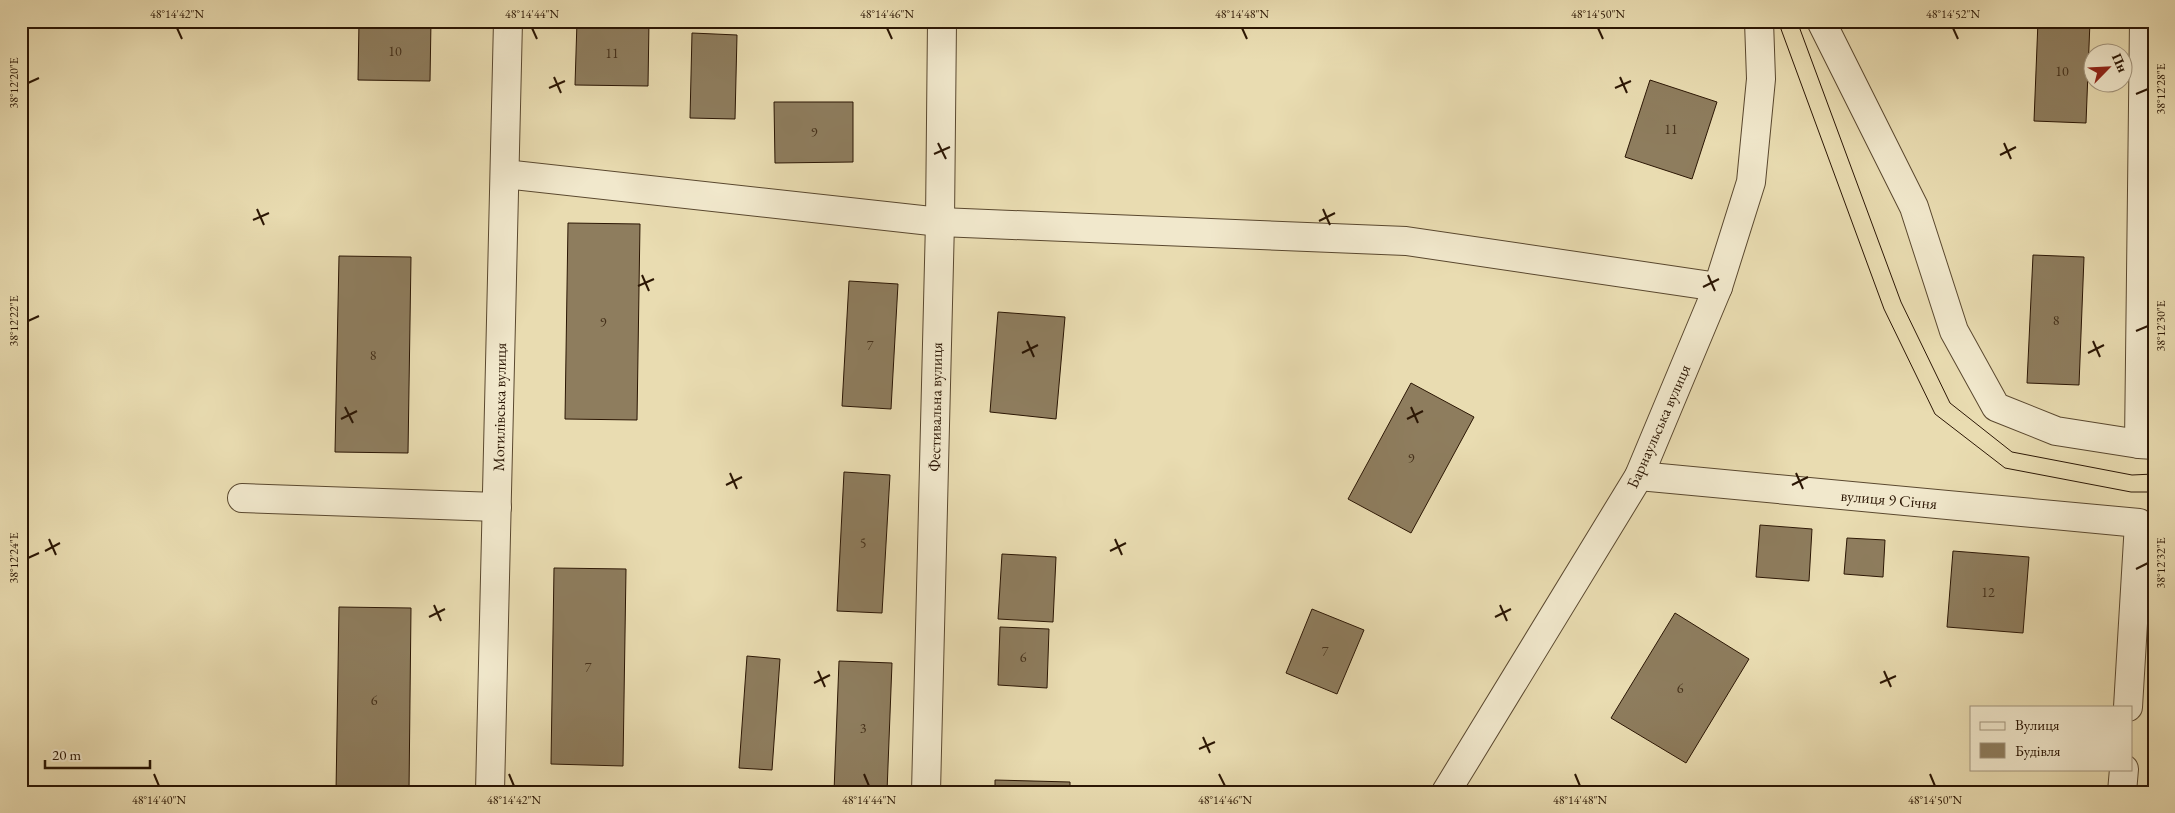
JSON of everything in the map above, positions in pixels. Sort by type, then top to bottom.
[{"type":"street","name":"Могилівська вулиця","points":[[490,792],[508,21]]},
{"type":"street","name":"Фестивальна вулиця","points":[[926,792],[940,222],[942,21]]},
{"type":"street","name":"Барнаульська вулиця","points":[[1446,792],[1639,476],[1718,287],[1751,182],[1761,79],[1759,21]]},
{"type":"street","points":[[1821,21],[1914,207],[1954,331],[1996,407],[2056,431],[2147,445],[2144,21]]},
{"type":"street","points":[[505,174],[940,222],[1406,241],[1718,287]]},
{"type":"street","name":"вулиця 9 Січня","points":[[1639,476],[2139,523],[2128,706]]},
{"type":"street","points":[[242,498],[497,507]]},
{"type":"street","points":[[2122,792],[2124,770]]},
{"type":"building","points":[[359,21],[431,21],[430,81],[358,80]]},
{"type":"building","points":[[577,21],[649,21],[648,86],[575,85]]},
{"type":"building","points":[[2038,21],[2090,21],[2089,42],[2082,42],[2082,92],[2087,92],[2086,123],[2034,121]]},
{"type":"building","points":[[692,33],[737,35],[735,119],[690,118]]},
{"type":"building","points":[[1650,80],[1717,102],[1692,179],[1625,157]]},
{"type":"building","points":[[774,102],[853,102],[853,162],[775,163]]},
{"type":"building","points":[[568,223],[640,224],[637,420],[565,419]]},
{"type":"building","points":[[2033,255],[2084,257],[2079,385],[2027,383]]},
{"type":"building","points":[[339,256],[411,257],[408,453],[335,452]]},
{"type":"building","points":[[849,281],[898,284],[891,409],[842,406]]},
{"type":"building","points":[[998,312],[1065,317],[1056,419],[990,412]]},
{"type":"building","points":[[1411,383],[1474,417],[1411,533],[1348,499]]},
{"type":"building","points":[[844,472],[890,475],[882,613],[837,611]]},
{"type":"building","points":[[1760,525],[1812,529],[1809,581],[1756,577]]},
{"type":"building","points":[[1847,538],[1885,540],[1883,577],[1844,574]]},
{"type":"building","points":[[1953,551],[2029,557],[2023,633],[1947,627]]},
{"type":"building","points":[[1002,554],[1056,557],[1053,622],[998,619]]},
{"type":"building","points":[[554,568],[626,569],[623,766],[551,764]]},
{"type":"building","points":[[339,607],[411,608],[409,792],[336,792]]},
{"type":"building","points":[[1312,609],[1364,630],[1337,694],[1286,673]]},
{"type":"building","points":[[1675,613],[1749,659],[1686,763],[1611,718]]},
{"type":"building","points":[[1000,627],[1049,629],[1047,688],[998,685]]},
{"type":"building","points":[[747,656],[780,659],[772,770],[739,768]]},
{"type":"building","points":[[839,661],[892,663],[887,792],[834,792]]},
{"type":"building","points":[[995,780],[1070,782],[1070,792],[995,792]]},
{"type":"tram line","points":[[1778,21],[1884,309],[1935,414],[2005,468],[2131,492],[2154,492]]},
{"type":"tram line","points":[[1797,21],[1901,302],[1950,403],[2012,452],[2132,475],[2154,474]]}]
